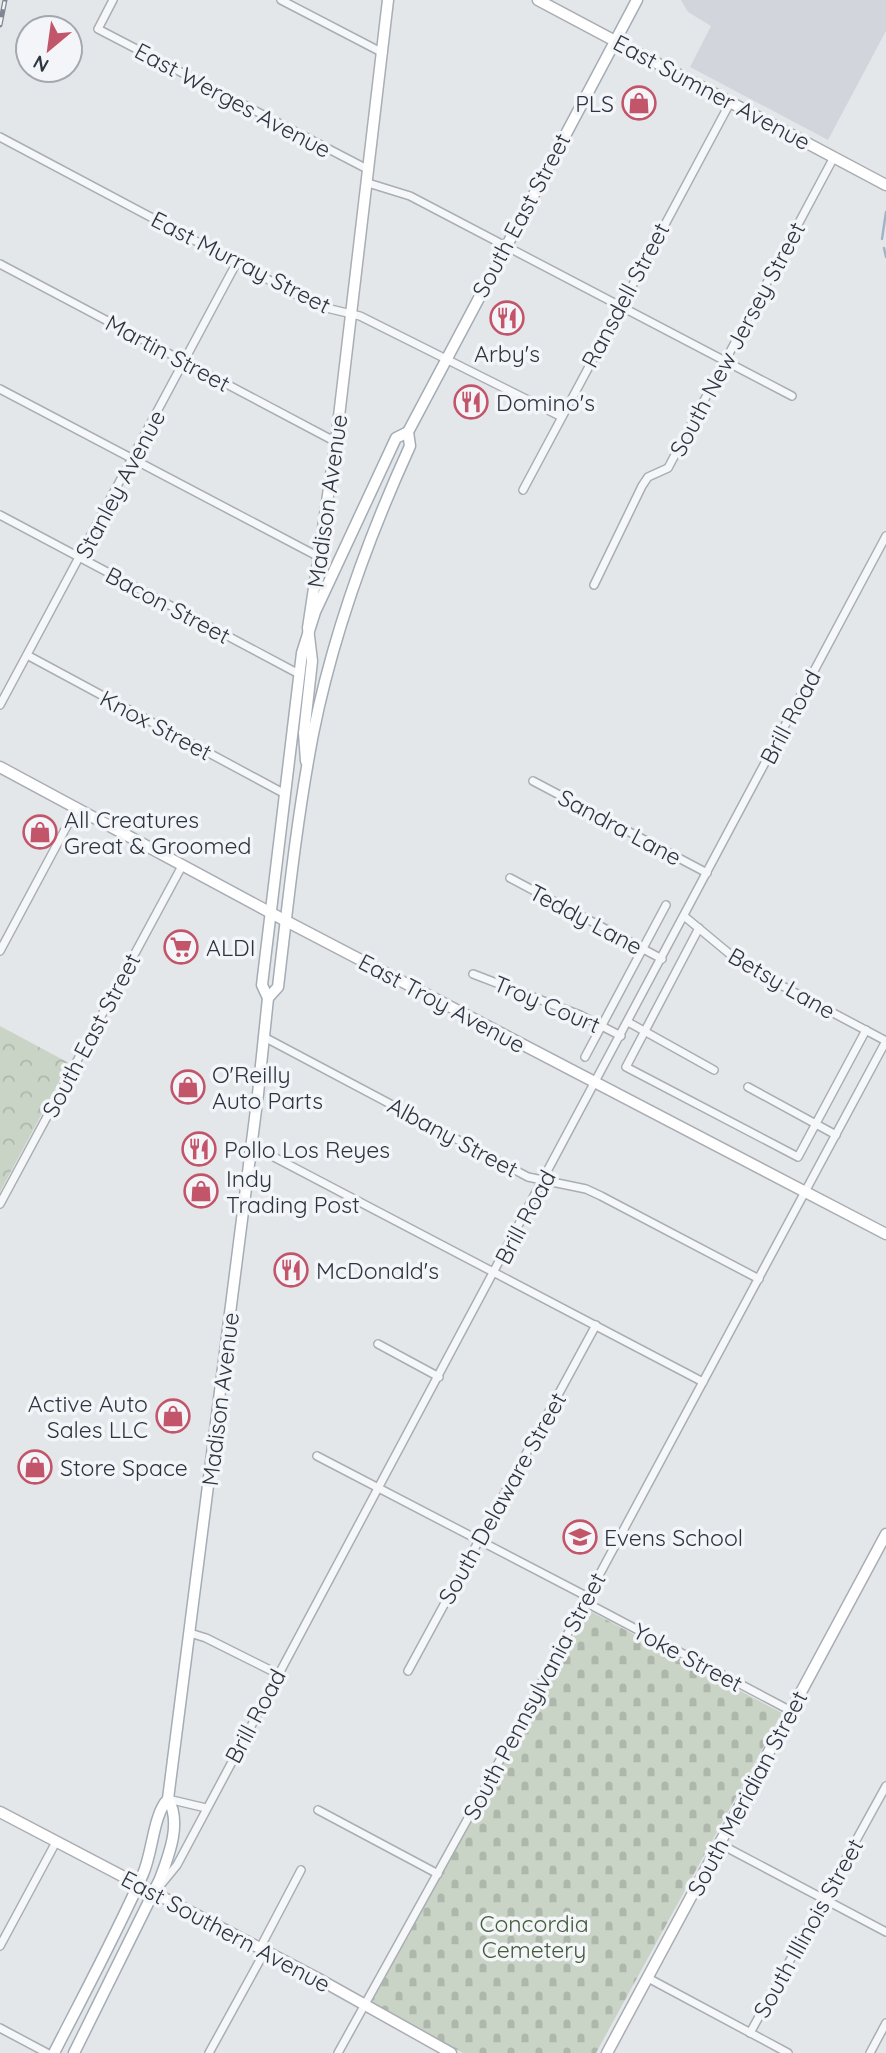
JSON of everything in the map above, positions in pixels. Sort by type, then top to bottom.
[{"type":"main road","name":"Madison Avenue","points":[[268,998],[278,987],[306,770],[304,733],[312,661],[308,628],[336,442],[388,0]]},
{"type":"main road","name":"East Sumner Avenue","points":[[538,0],[731,100],[886,185]]},
{"type":"main road","name":"South East Street","points":[[306,770],[343,621],[379,516],[410,446],[408,432],[445,357],[637,0]]},
{"type":"main road","name":"South East Street","points":[[302,653],[308,628],[396,438],[408,432]]},
{"type":"main road","name":"Madison Avenue","points":[[54,2053],[138,1885],[150,1856],[160,1808],[168,1799],[264,1037],[268,998],[262,985],[302,653]]},
{"type":"main road","name":"East Troy Avenue","points":[[0,767],[286,921],[886,1234]]},
{"type":"main road","name":"South Meridian Street","points":[[607,2053],[886,1534]]},
{"type":"main road","name":"Madison Avenue","points":[[74,2053],[154,1893],[172,1835],[175,1811],[168,1799]]},
{"type":"main road","name":"East Southern Avenue","points":[[0,1812],[451,2053]]},
{"type":"street","name":"East Werges Avenue","points":[[113,0],[97,29],[369,171]]},
{"type":"street","points":[[281,0],[383,54]]},
{"type":"street","name":"Ransdell Street","points":[[523,490],[619,304],[731,100]]},
{"type":"street","name":"East Murray Street","points":[[0,137],[318,306],[351,314],[445,357],[560,416]]},
{"type":"street","name":"South New Jersey Street","points":[[594,585],[638,492],[648,477],[668,468],[834,157]]},
{"type":"street","points":[[368,183],[410,195],[792,396]]},
{"type":"street","name":"Stanley Avenue","points":[[0,705],[237,262]]},
{"type":"street","name":"Martin Street","points":[[0,264],[336,442]]},
{"type":"street","points":[[0,389],[319,557]]},
{"type":"street","name":"Bacon Street","points":[[0,515],[299,674]]},
{"type":"street","name":"Brill Road","points":[[154,1893],[177,1865],[886,536]]},
{"type":"street","name":"Knox Street","points":[[27,655],[285,794]]},
{"type":"street","name":"Sandra Lane","points":[[533,781],[707,873]]},
{"type":"street","points":[[0,951],[76,808]]},
{"type":"street","name":"South East Street","points":[[0,1204],[182,866]]},
{"type":"street","name":"Teddy Lane","points":[[510,878],[662,959]]},
{"type":"street","points":[[585,1056],[666,905]]},
{"type":"street","name":"Betsy Lane","points":[[684,916],[743,965],[886,1041]]},
{"type":"street","points":[[699,928],[626,1067],[798,1157],[866,1030]]},
{"type":"street","name":"Troy Court","points":[[473,974],[580,1014],[621,1036]]},
{"type":"street","points":[[628,1022],[714,1070]]},
{"type":"street","name":"Albany Street","points":[[264,1037],[528,1177],[586,1189],[759,1279]]},
{"type":"street","name":"South Pennsylvania Street","points":[[338,2053],[439,1874],[886,1041]]},
{"type":"street","points":[[748,1087],[836,1135]]},
{"type":"street","points":[[251,1145],[704,1382]]},
{"type":"street","name":"South Delaware Street","points":[[408,1671],[596,1325]]},
{"type":"street","points":[[378,1343],[439,1377]]},
{"type":"street","name":"Yoke Street","points":[[317,1456],[480,1538],[586,1600],[791,1711]]},
{"type":"street","points":[[190,1633],[206,1638],[278,1674]]},
{"type":"street","name":"South Illinois Street","points":[[750,2033],[886,1786]]},
{"type":"street","points":[[168,1799],[206,1808]]},
{"type":"street","points":[[318,1810],[439,1874]]},
{"type":"street","points":[[0,1946],[56,1842]]},
{"type":"street","points":[[720,1844],[886,1932]]},
{"type":"street","points":[[209,2053],[301,1870]]},
{"type":"street","points":[[648,1978],[788,2053]]},
{"type":"street","points":[[870,2053],[886,2023]]},
{"type":"street","points":[[0,2028],[47,2053]]},
{"type":"shaded area","points":[[681,0],[886,0],[886,31],[828,140],[690,67],[711,26],[688,12]]},
{"type":"green space","points":[[0,1026],[69,1063],[0,1192]]},
{"type":"green space","name":"Concordia Cemetery","points":[[588,1610],[782,1713],[596,2053],[463,2053],[371,2003]]},
{"type":"waterway","points":[[882,239],[886,212]]},
{"type":"waterway","points":[[884,248],[886,257]]},
{"type":"railway","points":[[0,25],[5,0]]},
{"type":"place","name":"PLS","points":[[639,103]]},
{"type":"place","name":"Arby's","points":[[507,318]]},
{"type":"place","name":"Domino's","points":[[471,402]]},
{"type":"place","name":"All Creatures Great & Groomed","points":[[40,832]]},
{"type":"place","name":"ALDI","points":[[181,947]]},
{"type":"place","name":"O'Reilly Auto Parts","points":[[188,1087]]},
{"type":"place","name":"Pollo Los Reyes","points":[[199,1149]]},
{"type":"place","name":"Indy Trading Post","points":[[201,1191]]},
{"type":"place","name":"McDonald's","points":[[291,1270]]},
{"type":"place","name":"Active Auto Sales LLC","points":[[173,1416]]},
{"type":"place","name":"Store Space","points":[[35,1467]]},
{"type":"place","name":"Evens School","points":[[580,1537]]}]
